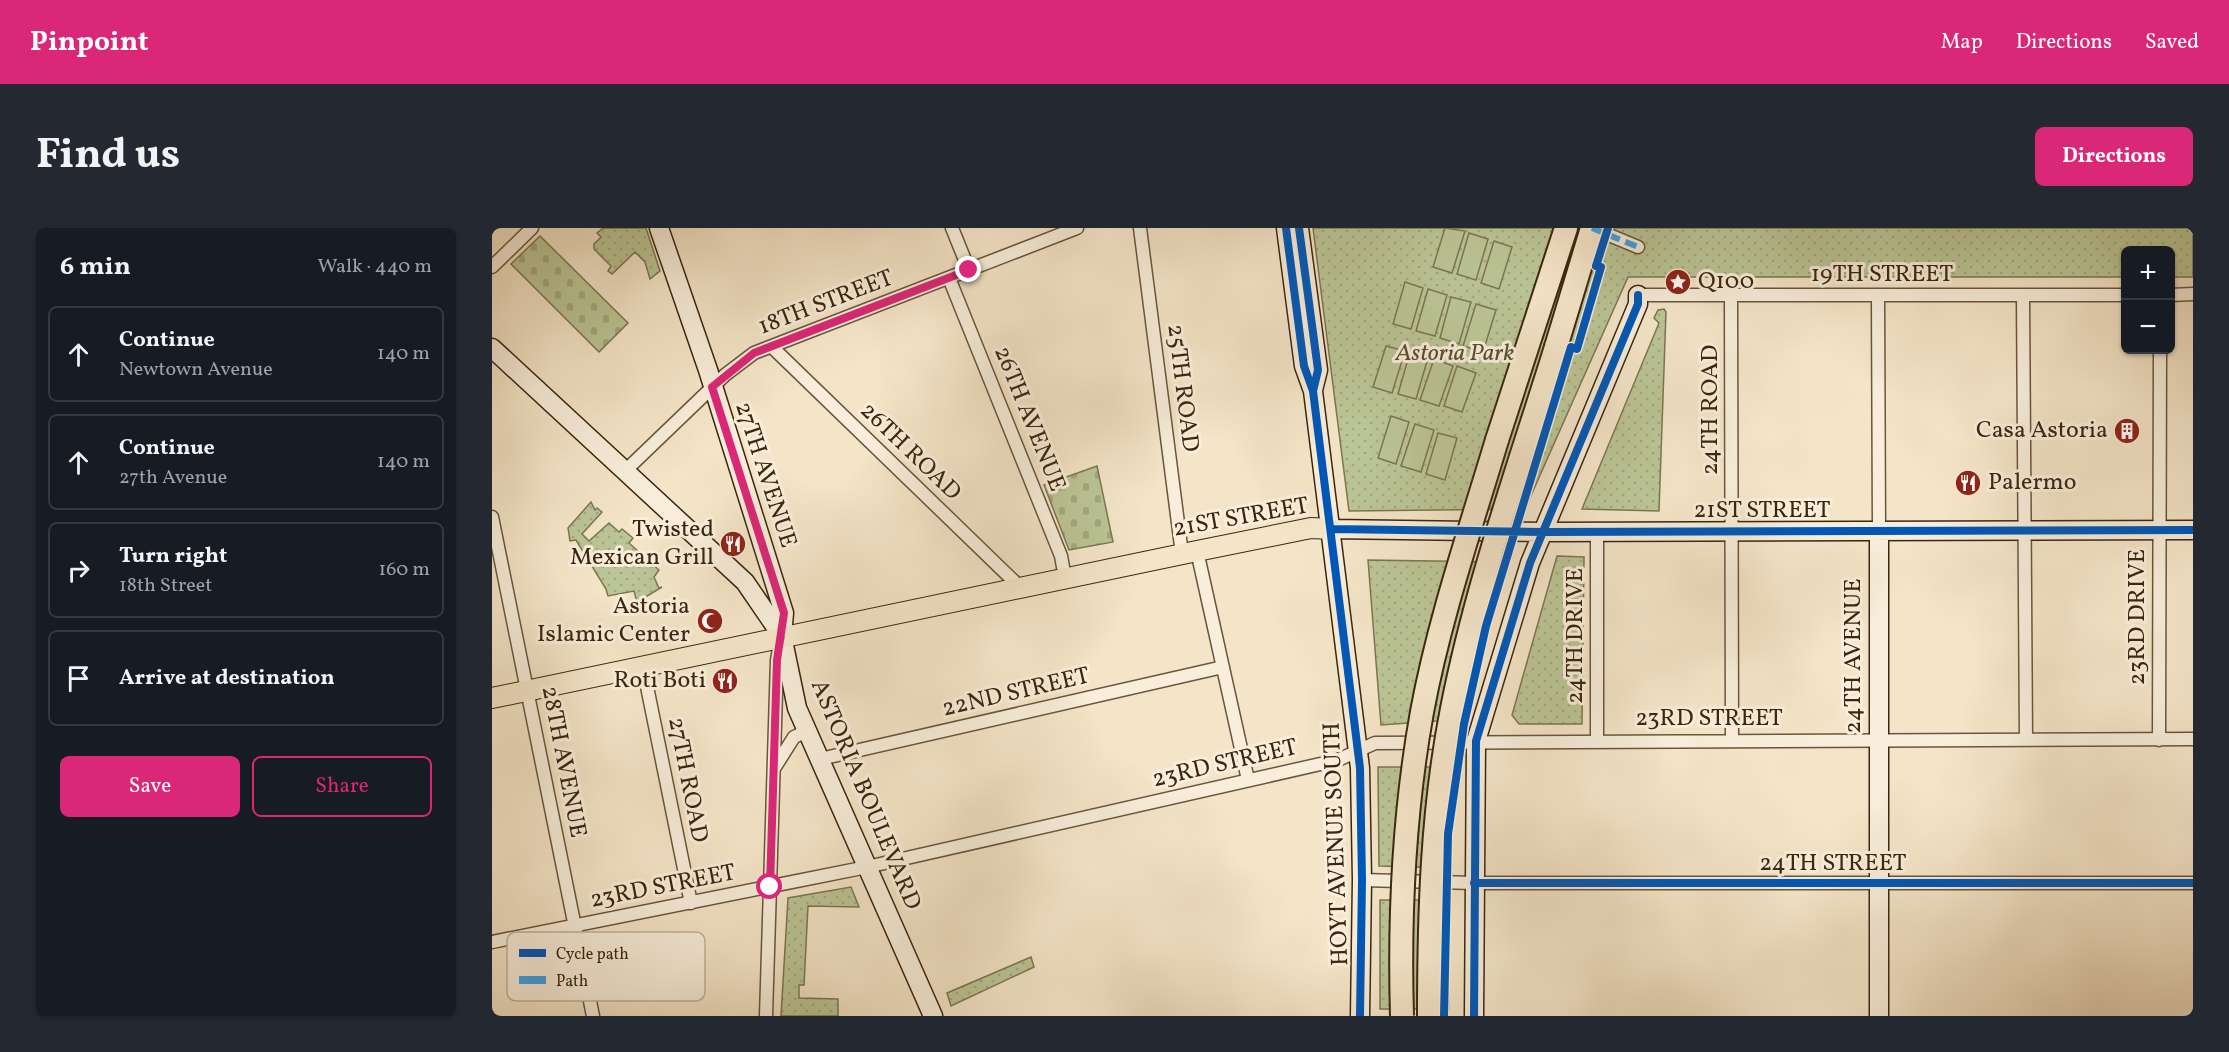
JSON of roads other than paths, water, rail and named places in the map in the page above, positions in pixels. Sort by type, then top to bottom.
[{"type":"highway","points":[[1402,1016],[1401,926],[1404,861],[1410,797],[1425,701],[1443,623],[1471,528],[1566,228]]},
{"type":"highway","points":[[1429,1016],[1434,838],[1452,710],[1483,585],[1592,228]]},
{"type":"main road","name":"27TH AVENUE","points":[[659,228],[784,613],[782,636]]},
{"type":"main road","points":[[1286,228],[1304,366],[1313,391]]},
{"type":"main road","points":[[1299,228],[1318,370],[1313,391]]},
{"type":"main road","points":[[1474,1016],[1476,741],[1530,563],[1638,304],[1638,295]]},
{"type":"main road","name":"ASTORIA BOULEVARD","points":[[492,348],[745,582],[782,636],[797,708],[933,1016]]},
{"type":"main road","name":"HOYT AVENUE SOUTH","points":[[1313,391],[1358,751],[1362,880],[1360,1016]]},
{"type":"main road","name":"21ST STREET","points":[[492,698],[1311,528],[1544,532],[2193,530]]},
{"type":"main road","name":"24TH AVENUE","points":[[1879,531],[1879,1016]]},
{"type":"street","points":[[492,267],[532,228]]},
{"type":"street","points":[[952,228],[969,270]]},
{"type":"street","name":"18TH STREET","points":[[625,471],[740,363],[772,346],[1077,228]]},
{"type":"street","name":"25TH ROAD","points":[[1140,228],[1189,552],[1223,667],[1248,780]]},
{"type":"street","points":[[1592,228],[1638,247]]},
{"type":"street","name":"26TH AVENUE","points":[[950,278],[1061,556],[1065,578]]},
{"type":"street","points":[[2175,295],[2193,294]]},
{"type":"street","name":"19TH STREET","points":[[1638,295],[2023,297],[2121,295]]},
{"type":"street","name":"24TH AVENUE","points":[[1878,295],[1879,531]]},
{"type":"street","name":"24TH ROAD","points":[[1731,296],[1732,740]]},
{"type":"street","points":[[2023,297],[2026,740]]},
{"type":"street","name":"26TH ROAD","points":[[772,346],[1020,587]]},
{"type":"street","name":"23RD DRIVE","points":[[2159,740],[2160,354]]},
{"type":"street","name":"28TH AVENUE","points":[[492,517],[576,932]]},
{"type":"street","name":"24TH DRIVE","points":[[1597,532],[1597,741]]},
{"type":"street","points":[[766,1016],[777,660],[782,636]]},
{"type":"street","name":"27TH ROAD","points":[[643,667],[691,903]]},
{"type":"street","name":"22ND STREET","points":[[820,759],[1223,667]]},
{"type":"street","points":[[774,768],[794,737],[807,731]]},
{"type":"street","name":"23RD STREET","points":[[544,932],[867,867],[1338,760],[1375,743],[2193,739]]},
{"type":"street","name":"24TH STREET","points":[[1362,880],[1474,883],[2193,883]]},
{"type":"street","name":"23RD STREET","points":[[492,942],[507,939]]},
{"type":"street","name":"28TH AVENUE","points":[[590,1001],[593,1016]]},
{"type":"place","name":"Q100","points":[[1678,282]]},
{"type":"place","name":"Casa Astoria","points":[[2127,431]]},
{"type":"place","name":"Palermo","points":[[1968,483]]},
{"type":"place","name":"Twisted Mexican Grill","points":[[733,544]]},
{"type":"place","name":"Astoria Islamic Center","points":[[710,621]]},
{"type":"place","name":"Roti Boti","points":[[725,681]]},
{"type":"park label","name":"Astoria Park","points":[[1455,354]]}]
